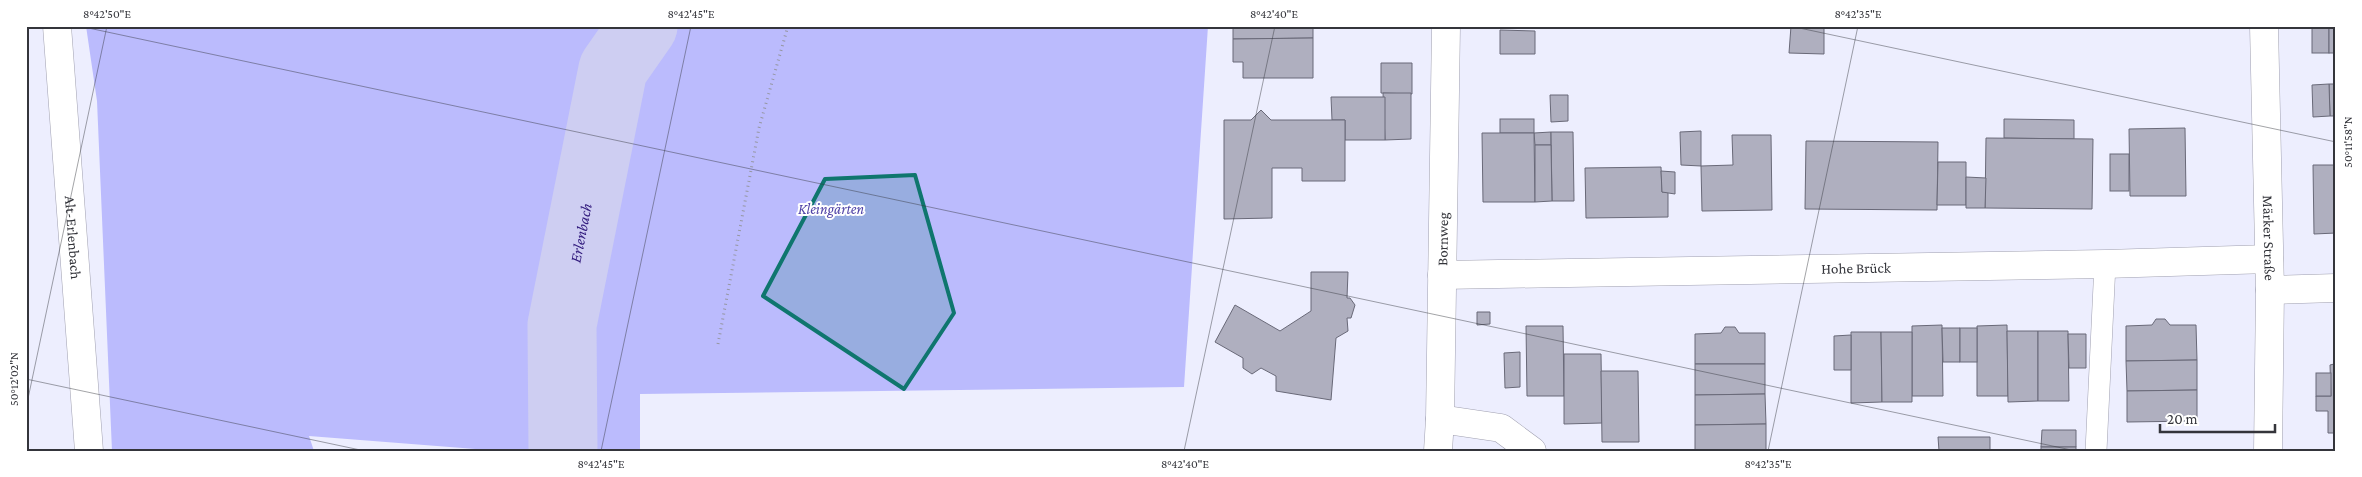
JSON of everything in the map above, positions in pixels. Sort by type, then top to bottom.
[{"type":"street","name":"Alt-Erlenbach","points":[[57,26],[89,451]]},
{"type":"street","name":"Bornweg","points":[[1438,451],[1446,26]]},
{"type":"street","name":"Märker Straße","points":[[2264,26],[2270,290],[2268,451]]},
{"type":"street","name":"Hohe Brück","points":[[1442,275],[2105,264],[2269,259]]},
{"type":"street","points":[[2270,290],[2336,288]]},
{"type":"street","points":[[1440,419],[1500,428],[1532,451]]},
{"type":"lane","points":[[2096,451],[2105,264]]},
{"type":"path","points":[[718,344],[759,128],[788,26]]},
{"type":"highlighted area","points":[[915,175],[954,313],[904,389],[763,296],[825,179]]},
{"type":"green space","name":"Kleingärten","points":[[86,26],[1208,26],[1184,387],[640,394],[640,451],[501,451],[309,436],[314,451],[112,451],[97,101]]},
{"type":"building","points":[[1233,26],[1313,26],[1313,38],[1233,39]]},
{"type":"building","points":[[1791,26],[1824,26],[1824,54],[1789,53]]},
{"type":"building","points":[[2312,26],[2329,26],[2329,53],[2312,53]]},
{"type":"building","points":[[2329,26],[2336,26],[2336,53],[2329,53]]},
{"type":"building","points":[[1500,30],[1535,31],[1535,54],[1500,54]]},
{"type":"building","points":[[1313,38],[1313,78],[1243,78],[1243,62],[1233,62],[1233,39]]},
{"type":"building","points":[[1381,63],[1412,63],[1412,94],[1381,93]]},
{"type":"building","points":[[2329,84],[2336,84],[2336,116],[2330,116]]},
{"type":"building","points":[[2329,84],[2330,116],[2313,117],[2312,85]]},
{"type":"building","points":[[1383,93],[1411,93],[1411,139],[1385,140]]},
{"type":"building","points":[[1550,95],[1568,95],[1568,121],[1551,122]]},
{"type":"building","points":[[1331,97],[1385,97],[1385,140],[1345,140],[1345,120],[1332,120]]},
{"type":"building","points":[[1261,110],[1271,120],[1345,120],[1345,181],[1302,181],[1302,168],[1272,168],[1272,218],[1224,219],[1224,120],[1251,120]]},
{"type":"building","points":[[1500,119],[1534,119],[1534,133],[1500,133]]},
{"type":"building","points":[[2004,119],[2074,120],[2074,139],[2004,138]]},
{"type":"building","points":[[2185,128],[2186,196],[2130,196],[2129,129]]},
{"type":"building","points":[[1701,131],[1701,166],[1681,165],[1680,132]]},
{"type":"building","points":[[1551,132],[1551,145],[1535,145],[1534,133]]},
{"type":"building","points":[[1551,132],[1573,132],[1574,201],[1552,201]]},
{"type":"building","points":[[1482,133],[1534,133],[1535,202],[1483,202]]},
{"type":"building","points":[[1732,135],[1771,135],[1772,210],[1702,211],[1701,166],[1733,165]]},
{"type":"building","points":[[1986,138],[2093,139],[2092,209],[1985,208]]},
{"type":"building","points":[[1806,141],[1938,142],[1937,210],[1805,209]]},
{"type":"building","points":[[1535,145],[1551,145],[1552,201],[1535,202]]},
{"type":"building","points":[[2110,154],[2129,154],[2129,191],[2110,191]]},
{"type":"building","points":[[1938,162],[1966,162],[1966,205],[1937,205]]},
{"type":"building","points":[[2313,165],[2336,165],[2336,233],[2314,234]]},
{"type":"building","points":[[1661,167],[1662,192],[1668,192],[1668,217],[1586,218],[1585,168]]},
{"type":"building","points":[[1661,171],[1675,172],[1675,194],[1662,192]]},
{"type":"building","points":[[1966,177],[1986,178],[1985,208],[1966,208]]},
{"type":"building","points":[[1311,272],[1348,272],[1347,298],[1350,298],[1355,305],[1351,318],[1347,318],[1348,331],[1336,338],[1331,400],[1276,391],[1276,376],[1261,368],[1252,374],[1243,368],[1243,358],[1215,342],[1235,305],[1280,331],[1311,311]]},
{"type":"building","points":[[1477,312],[1490,312],[1490,324],[1477,325]]},
{"type":"building","points":[[2156,319],[2165,319],[2170,325],[2196,325],[2197,360],[2126,361],[2126,326],[2152,325]]},
{"type":"building","points":[[1942,325],[1943,396],[1912,396],[1912,326]]},
{"type":"building","points":[[2007,325],[2008,396],[1977,396],[1977,326]]},
{"type":"building","points":[[1526,326],[1563,326],[1564,396],[1527,396]]},
{"type":"building","points":[[1725,327],[1735,327],[1739,333],[1765,333],[1765,364],[1695,364],[1695,334],[1721,333]]},
{"type":"building","points":[[1942,328],[1960,328],[1960,362],[1943,362]]},
{"type":"building","points":[[1960,328],[1977,328],[1977,362],[1960,362]]},
{"type":"building","points":[[2007,331],[2038,331],[2038,401],[2008,402]]},
{"type":"building","points":[[2038,331],[2068,331],[2069,401],[2038,401]]},
{"type":"building","points":[[1851,332],[1881,332],[1882,402],[1851,403]]},
{"type":"building","points":[[1881,332],[1912,332],[1912,402],[1882,402]]},
{"type":"building","points":[[2068,334],[2086,334],[2086,368],[2069,368]]},
{"type":"building","points":[[1851,335],[1851,370],[1834,370],[1834,336]]},
{"type":"building","points":[[1520,352],[1520,387],[1505,388],[1504,353]]},
{"type":"building","points":[[1564,354],[1601,354],[1602,423],[1564,424]]},
{"type":"building","points":[[2197,360],[2197,390],[2127,391],[2126,361]]},
{"type":"building","points":[[1695,364],[1765,364],[1765,394],[1695,395]]},
{"type":"building","points":[[2334,364],[2336,433],[2328,433],[2328,411],[2316,411],[2316,396],[2331,396],[2330,365]]},
{"type":"building","points":[[1601,371],[1638,371],[1639,442],[1602,442]]},
{"type":"building","points":[[2316,373],[2331,373],[2331,396],[2316,396]]},
{"type":"building","points":[[2197,390],[2197,421],[2127,422],[2127,391]]},
{"type":"building","points":[[1765,394],[1766,424],[1695,425],[1695,395]]},
{"type":"building","points":[[1766,424],[1766,451],[1695,451],[1695,425]]},
{"type":"building","points":[[2042,430],[2076,430],[2076,447],[2041,447]]},
{"type":"building","points":[[1938,437],[1990,437],[1990,451],[1939,451]]},
{"type":"building","points":[[2041,447],[2076,447],[2076,451],[2041,451]]},
{"type":"waterway","name":"Erlenbach","points":[[563,451],[562,325],[613,69],[643,26]]}]
